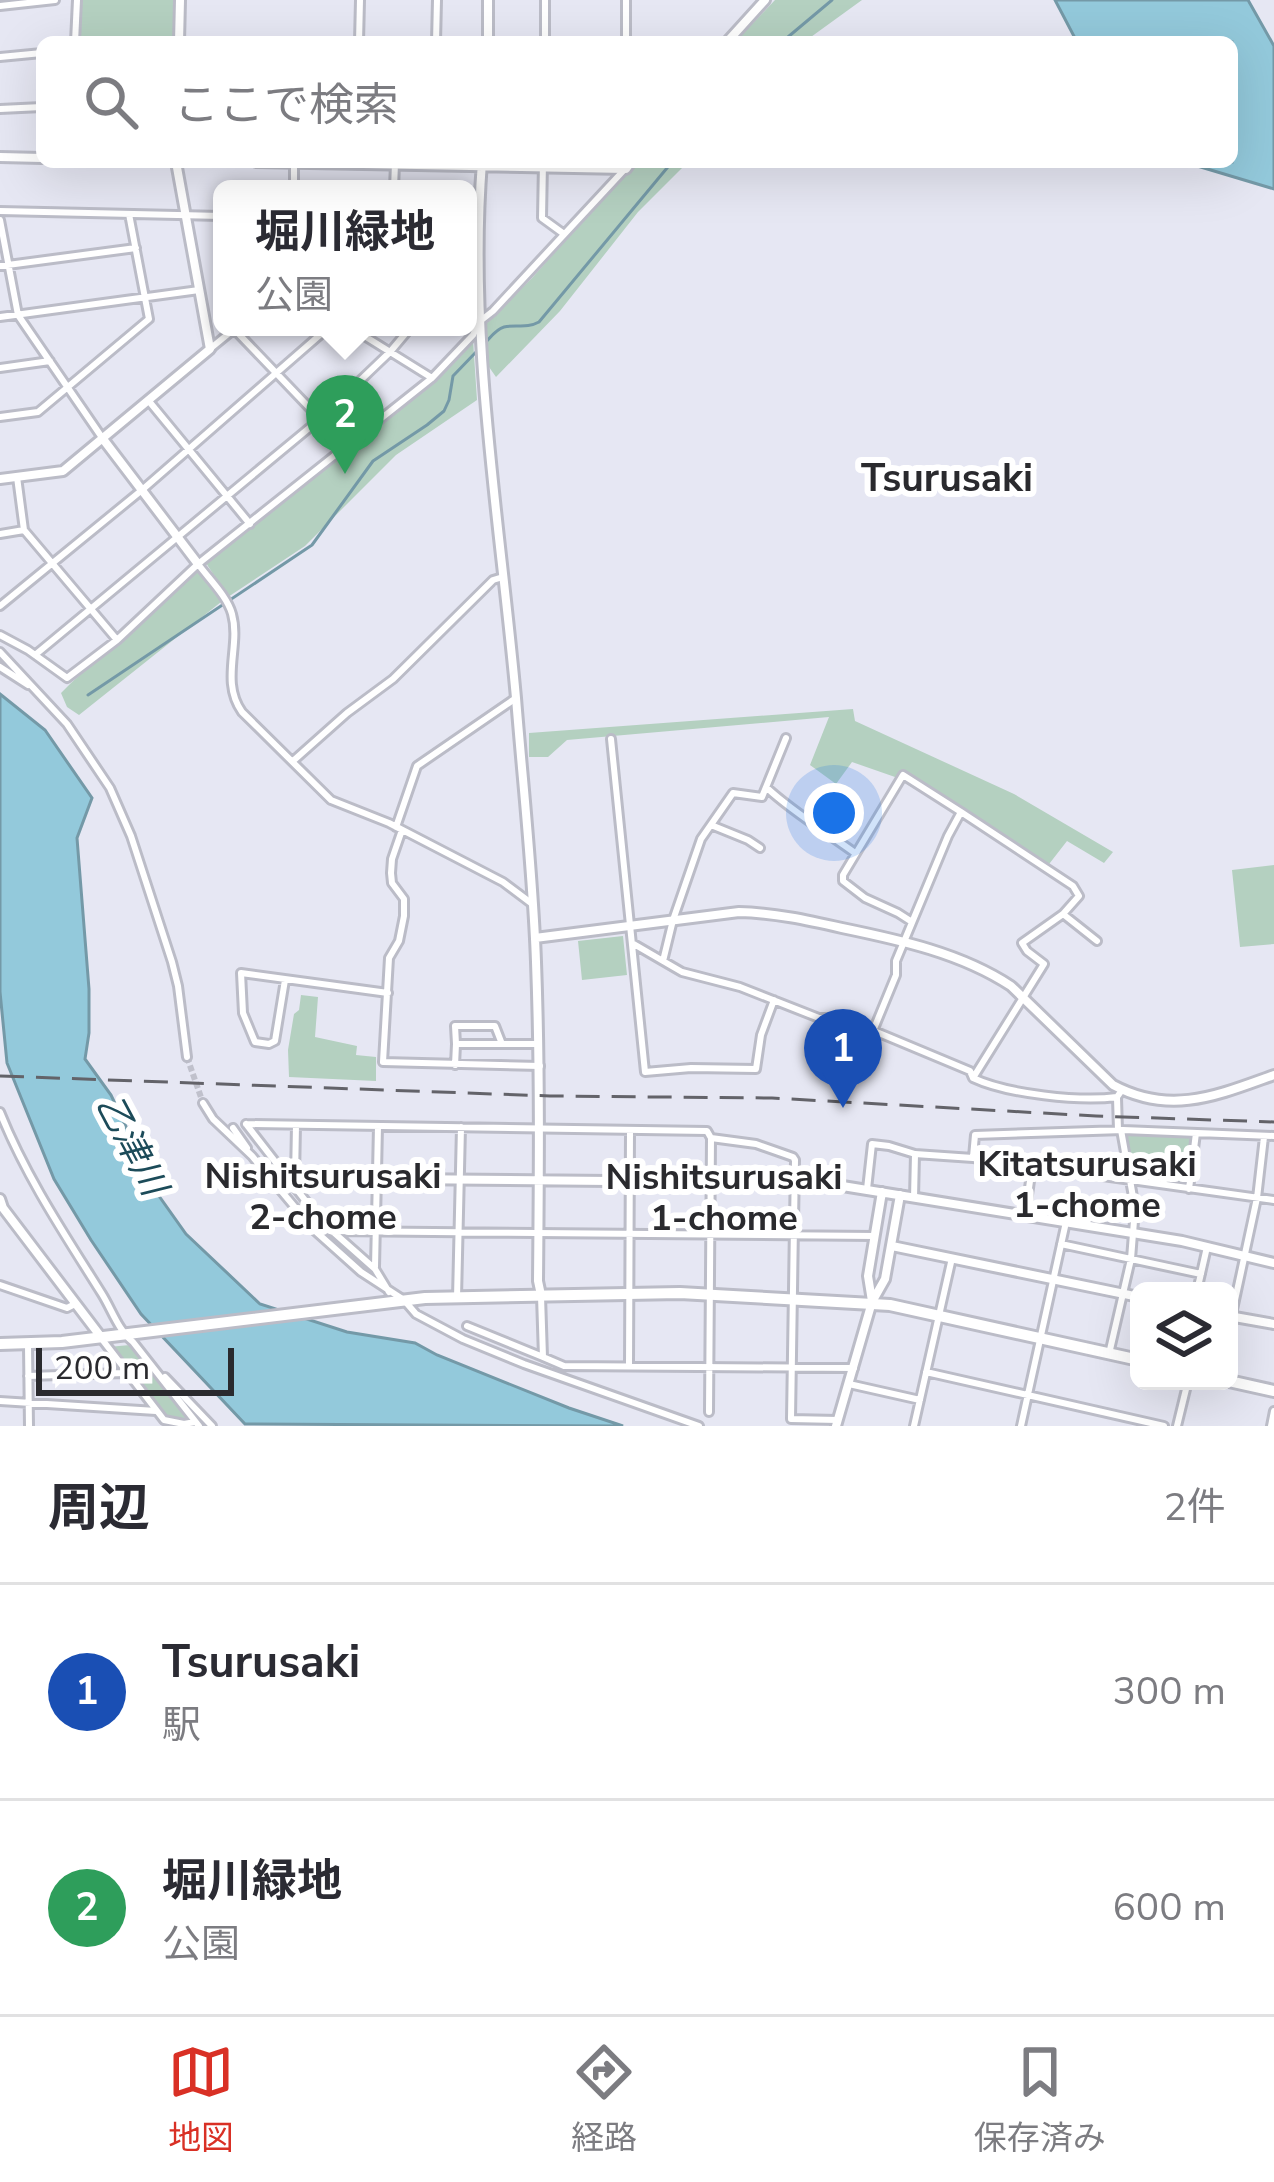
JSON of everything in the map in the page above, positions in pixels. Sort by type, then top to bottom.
[{"type":"highway","points":[[0,1344],[130,1334],[396,1298],[710,1294],[872,1302],[1130,1358]]},
{"type":"highway","points":[[1238,1383],[1274,1390]]},
{"type":"street","points":[[0,6],[55,0]]},
{"type":"street","points":[[75,36],[76,0]]},
{"type":"street","points":[[179,36],[180,0]]},
{"type":"street","points":[[359,36],[360,0]]},
{"type":"street","points":[[436,0],[436,36]]},
{"type":"street","points":[[488,0],[488,36]]},
{"type":"street","points":[[545,0],[545,36]]},
{"type":"street","points":[[626,0],[626,36]]},
{"type":"street","points":[[733,36],[764,0]]},
{"type":"street","points":[[0,57],[36,53]]},
{"type":"street","points":[[0,110],[36,107]]},
{"type":"street","points":[[0,157],[36,158]]},
{"type":"street","points":[[177,168],[210,349]]},
{"type":"street","points":[[477,218],[482,168]]},
{"type":"street","points":[[543,168],[542,218],[564,234]]},
{"type":"street","points":[[477,326],[625,168]]},
{"type":"street","points":[[0,417],[38,412],[149,320],[129,214]]},
{"type":"street","points":[[213,216],[0,215],[4,265],[18,315],[103,439],[230,608],[234,700],[332,800],[399,828],[503,882],[531,903]]},
{"type":"street","points":[[4,265],[136,248]]},
{"type":"street","points":[[0,317],[199,290]]},
{"type":"street","points":[[477,308],[535,938],[543,1357]]},
{"type":"street","points":[[0,479],[64,471],[225,336]]},
{"type":"street","points":[[242,336],[345,445]]},
{"type":"street","points":[[0,607],[319,336]]},
{"type":"street","points":[[364,336],[432,378]]},
{"type":"street","points":[[35,655],[320,418],[403,336]]},
{"type":"street","points":[[0,634],[67,678],[117,640],[198,564],[432,378],[472,336]]},
{"type":"street","points":[[0,368],[50,362]]},
{"type":"street","points":[[148,400],[250,524]]},
{"type":"street","points":[[17,477],[24,530],[117,640]]},
{"type":"street","points":[[0,534],[24,530]]},
{"type":"street","points":[[292,761],[393,679],[493,580],[503,577]]},
{"type":"street","points":[[0,652],[88,752],[122,812],[172,962],[187,1057]]},
{"type":"street","points":[[0,667],[32,687]]},
{"type":"street","points":[[516,698],[417,766],[392,859],[392,884],[404,898],[404,916],[399,941],[389,958],[383,1062],[540,1066]]},
{"type":"street","points":[[663,961],[701,839],[733,793],[762,797],[786,738]]},
{"type":"street","points":[[611,740],[645,1072],[756,1069],[761,1035],[774,1000]]},
{"type":"street","points":[[911,922],[843,881],[903,776],[1078,891],[1077,901],[1022,943],[1044,964],[974,1078]]},
{"type":"street","points":[[766,788],[855,853]]},
{"type":"street","points":[[873,1031],[911,922],[962,812]]},
{"type":"street","points":[[711,825],[760,848]]},
{"type":"street","points":[[535,938],[739,912],[772,913],[905,940],[992,974],[1023,998],[1119,1094],[1120,1130],[1135,1208],[1131,1259],[1109,1354]]},
{"type":"street","points":[[1063,914],[1097,940]]},
{"type":"street","points":[[632,943],[682,972],[740,987],[819,1018],[843,1018],[970,1071],[989,1085],[1077,1098],[1119,1094],[1158,1101],[1199,1100],[1274,1075]]},
{"type":"street","points":[[285,980],[275,1041],[255,1042],[243,1013],[242,973],[388,993]]},
{"type":"street","points":[[455,1065],[455,1027],[495,1026],[502,1044]]},
{"type":"street","points":[[455,1044],[538,1044]]},
{"type":"street","points":[[203,1103],[222,1130],[252,1156]]},
{"type":"street","points":[[0,1112],[15,1150],[77,1257],[197,1424]]},
{"type":"street","points":[[396,1298],[375,1269],[331,1231],[246,1124],[707,1131],[711,1138],[709,1412]]},
{"type":"street","points":[[290,1178],[296,1125]]},
{"type":"street","points":[[375,1269],[377,1126]]},
{"type":"street","points":[[457,1298],[461,1127]]},
{"type":"street","points":[[233,1128],[313,1229],[416,1314],[553,1376],[699,1426]]},
{"type":"street","points":[[629,1366],[630,1130]]},
{"type":"street","points":[[973,1158],[975,1135],[1120,1130],[1269,1136],[1238,1284]]},
{"type":"street","points":[[1190,1190],[1196,1133]]},
{"type":"street","points":[[711,1138],[757,1144],[793,1156],[791,1419],[837,1423],[872,1302],[885,1280],[900,1195]]},
{"type":"street","points":[[867,1189],[872,1144],[915,1154],[1274,1200]]},
{"type":"street","points":[[914,1198],[915,1154]]},
{"type":"street","points":[[1025,1216],[1032,1168]]},
{"type":"street","points":[[290,1178],[828,1183],[1207,1246],[1274,1262]]},
{"type":"street","points":[[872,1302],[868,1276],[882,1192]]},
{"type":"street","points":[[1,1205],[164,1420],[197,1424]]},
{"type":"street","points":[[1021,1426],[1066,1222]]},
{"type":"street","points":[[331,1231],[874,1239],[1130,1295]]},
{"type":"street","points":[[1061,1244],[1201,1274]]},
{"type":"street","points":[[1199,1282],[1207,1246]]},
{"type":"street","points":[[915,1426],[952,1258]]},
{"type":"street","points":[[0,1285],[67,1308],[75,1304]]},
{"type":"street","points":[[1238,1317],[1274,1324]]},
{"type":"street","points":[[467,1327],[564,1366],[854,1369]]},
{"type":"street","points":[[28,1344],[29,1426]]},
{"type":"street","points":[[152,1366],[212,1426]]},
{"type":"street","points":[[28,1376],[125,1372]]},
{"type":"street","points":[[926,1372],[1164,1426]]},
{"type":"street","points":[[849,1384],[920,1400]]},
{"type":"street","points":[[1177,1426],[1186,1390]]},
{"type":"street","points":[[0,1401],[156,1411]]},
{"type":"street","points":[[1271,1426],[1274,1411]]},
{"type":"green space","points":[[79,0],[174,0],[173,36],[78,36]]},
{"type":"green space","points":[[775,0],[862,0],[812,36],[741,36]]},
{"type":"green space","points":[[630,168],[682,168],[638,212],[560,311],[496,377],[489,367],[486,324]]},
{"type":"green space","points":[[473,340],[477,400],[396,455],[305,546],[228,597],[206,563],[419,395]]},
{"type":"green space","points":[[198,569],[221,602],[79,715],[67,707],[61,693]]},
{"type":"green space","points":[[853,709],[855,721],[1014,794],[1113,852],[1104,863],[1067,841],[1046,868],[895,777],[852,762],[836,784],[810,765],[829,717],[567,740],[548,757],[529,757],[529,733]]},
{"type":"green space","points":[[1274,865],[1274,944],[1240,947],[1232,870]]},
{"type":"green space","points":[[623,936],[627,975],[582,980],[578,941]]},
{"type":"green space","points":[[301,995],[318,997],[315,1037],[357,1046],[356,1055],[376,1057],[376,1081],[289,1077],[288,1050]]},
{"type":"green space","points":[[1127,1133],[1192,1135],[1189,1183],[1135,1179]]},
{"type":"green space","points":[[130,1345],[190,1421],[165,1419],[108,1347]]},
{"type":"water","points":[[1055,0],[1248,0],[1274,46],[1274,189],[1204,168],[1238,168],[1238,36],[1074,36]]},
{"type":"water","name":"乙津川","points":[[0,694],[45,730],[92,798],[77,838],[89,989],[85,1059],[111,1095],[159,1196],[186,1234],[260,1304],[347,1332],[415,1343],[623,1426],[245,1424],[141,1314],[54,1179],[7,1063],[0,992]]},
{"type":"waterway","points":[[789,36],[832,0]]},
{"type":"waterway","points":[[484,344],[501,328],[539,322],[667,168]]},
{"type":"waterway","points":[[88,695],[312,545],[373,461],[444,411],[453,376],[477,351]]},
{"type":"tunnel","points":[[187,1057],[203,1103]]},
{"type":"railway","points":[[0,1076],[550,1096],[772,1098],[1274,1122]]},
{"type":"place","name":"堀川緑地","points":[[345,474]]},
{"type":"place","name":"Tsurusaki","points":[[843,1108]]},
{"type":"district","name":"Tsurusaki","points":[[947,478]]},
{"type":"district","name":"Kitatsurusaki 1-chome","points":[[1087,1184]]},
{"type":"district","name":"Nishitsurusaki 2-chome","points":[[323,1196]]},
{"type":"district","name":"Nishitsurusaki 1-chome","points":[[724,1198]]}]
